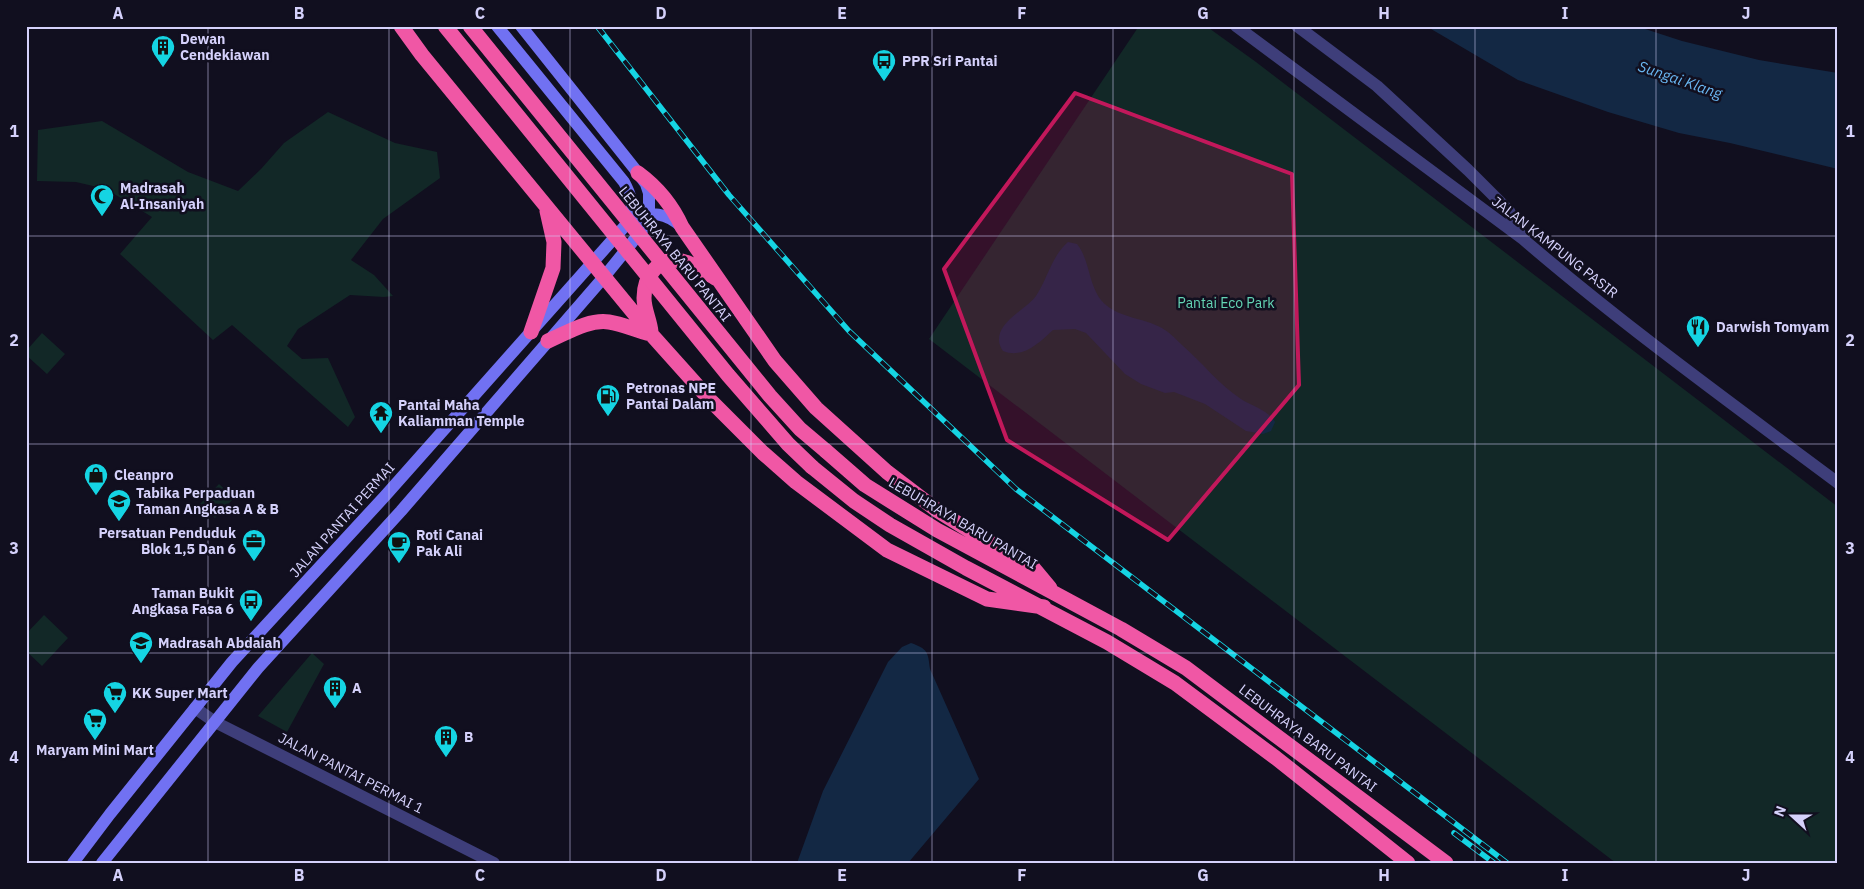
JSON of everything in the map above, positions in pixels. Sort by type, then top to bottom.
[{"type":"highway","points":[[401,26],[422,56],[651,334],[711,401],[763,453],[831,510],[887,550],[987,599],[1044,608]]},
{"type":"highway","points":[[445,26],[728,375],[788,444],[812,467],[854,501],[890,525],[966,568],[1106,642],[1175,683],[1268,752],[1408,863]]},
{"type":"highway","name":"LEBUHRAYA BARU PANTAI","points":[[470,26],[770,396],[826,452],[865,485],[901,509],[975,552],[1121,629],[1186,668],[1446,863]]},
{"type":"highway","points":[[638,173],[653,184],[676,214],[682,227],[775,361],[816,408],[887,472],[938,511],[983,539],[1030,564],[1054,593]]},
{"type":"highway","points":[[531,332],[553,268],[554,242],[546,207]]},
{"type":"highway","points":[[651,334],[650,320],[644,306],[644,298],[647,279],[654,269],[666,262],[684,262],[721,281]]},
{"type":"highway","points":[[548,341],[595,322],[620,324],[633,330],[651,334]]},
{"type":"main road","points":[[497,26],[624,182],[630,192],[633,204],[632,218],[649,213],[660,214],[675,221],[682,227]]},
{"type":"main road","points":[[102,863],[258,668],[401,510],[604,277],[643,229],[649,213],[649,193],[638,173],[521,26]]},
{"type":"main road","name":"JALAN PANTAI PERMAI","points":[[73,863],[232,662],[385,496],[632,218]]},
{"type":"street","points":[[1236,26],[1252,36]]},
{"type":"street","points":[[1242,26],[1252,36]]},
{"type":"street","points":[[1297,26],[1377,86],[1484,185],[1509,211],[1523,239]]},
{"type":"street","name":"JALAN KAMPUNG PASIR","points":[[1252,36],[1523,239],[1554,266],[1721,396],[1838,483]]},
{"type":"street","name":"JALAN PANTAI PERMAI 1","points":[[195,708],[215,722],[494,863]]},
{"type":"highlighted area","points":[[1075,93],[1292,174],[1299,385],[1168,540],[1007,440],[944,269]]},
{"type":"green space","name":"Pantai Eco Park","points":[[1139,26],[1206,26],[1256,62],[1838,507],[1838,863],[1616,863],[929,339]]},
{"type":"green space","points":[[328,112],[395,143],[437,152],[440,178],[383,219],[351,260],[374,275],[393,296],[350,295],[298,329],[287,346],[302,359],[328,358],[355,417],[348,427],[232,325],[213,340],[120,254],[152,217],[106,189],[76,182],[37,181],[38,130],[102,121],[188,172],[238,191],[284,143]]},
{"type":"green space","points":[[42,333],[65,354],[47,374],[26,355],[26,351]]},
{"type":"green space","points":[[219,484],[234,498],[215,518],[200,504]]},
{"type":"green space","points":[[44,615],[68,638],[42,666],[26,651],[26,634]]},
{"type":"green space","points":[[312,653],[324,664],[287,732],[258,716]]},
{"type":"water","name":"Sungai Klang","points":[[1426,26],[1636,26],[1682,41],[1759,60],[1838,73],[1838,169],[1730,143],[1679,133],[1608,112],[1518,80]]},
{"type":"water","points":[[1068,242],[1077,244],[1082,251],[1096,292],[1106,305],[1119,313],[1162,328],[1233,393],[1264,411],[1272,418],[1275,422],[1271,431],[1263,434],[1246,431],[1205,404],[1174,392],[1165,393],[1141,384],[1125,374],[1086,333],[1075,329],[1053,330],[1024,351],[1010,353],[1003,351],[999,340],[1003,327],[1036,296],[1058,254]]},
{"type":"water","points":[[911,643],[921,647],[926,652],[930,669],[979,779],[908,863],[797,863],[823,791],[888,662],[902,647]]},
{"type":"railway","points":[[597,26],[729,195],[849,331],[1016,489],[1507,863]]},
{"type":"railway","points":[[1454,833],[1494,863]]},
{"type":"place","name":"Dewan Cendekiawan","points":[[163,68]]},
{"type":"place","name":"PPR Sri Pantai","points":[[884,82]]},
{"type":"place","name":"Madrasah Al-Insaniyah","points":[[102,217]]},
{"type":"place","name":"Darwish Tomyam","points":[[1698,348]]},
{"type":"place","name":"Petronas NPE Pantai Dalam","points":[[608,417]]},
{"type":"place","name":"Pantai Maha Kaliamman Temple","points":[[381,434]]},
{"type":"place","name":"Cleanpro","points":[[96,496]]},
{"type":"place","name":"Tabika Perpaduan Taman Angkasa A & B","points":[[119,522]]},
{"type":"place","name":"Persatuan Penduduk Blok 1,5 Dan 6","points":[[254,562]]},
{"type":"place","name":"Roti Canai Pak Ali","points":[[399,564]]},
{"type":"place","name":"Taman Bukit Angkasa Fasa 6","points":[[251,622]]},
{"type":"place","name":"Madrasah Abdaiah","points":[[141,664]]},
{"type":"place","name":"A","points":[[335,709]]},
{"type":"place","name":"KK Super Mart","points":[[115,714]]},
{"type":"place","name":"Maryam Mini Mart","points":[[95,741]]},
{"type":"place","name":"B","points":[[446,758]]}]
